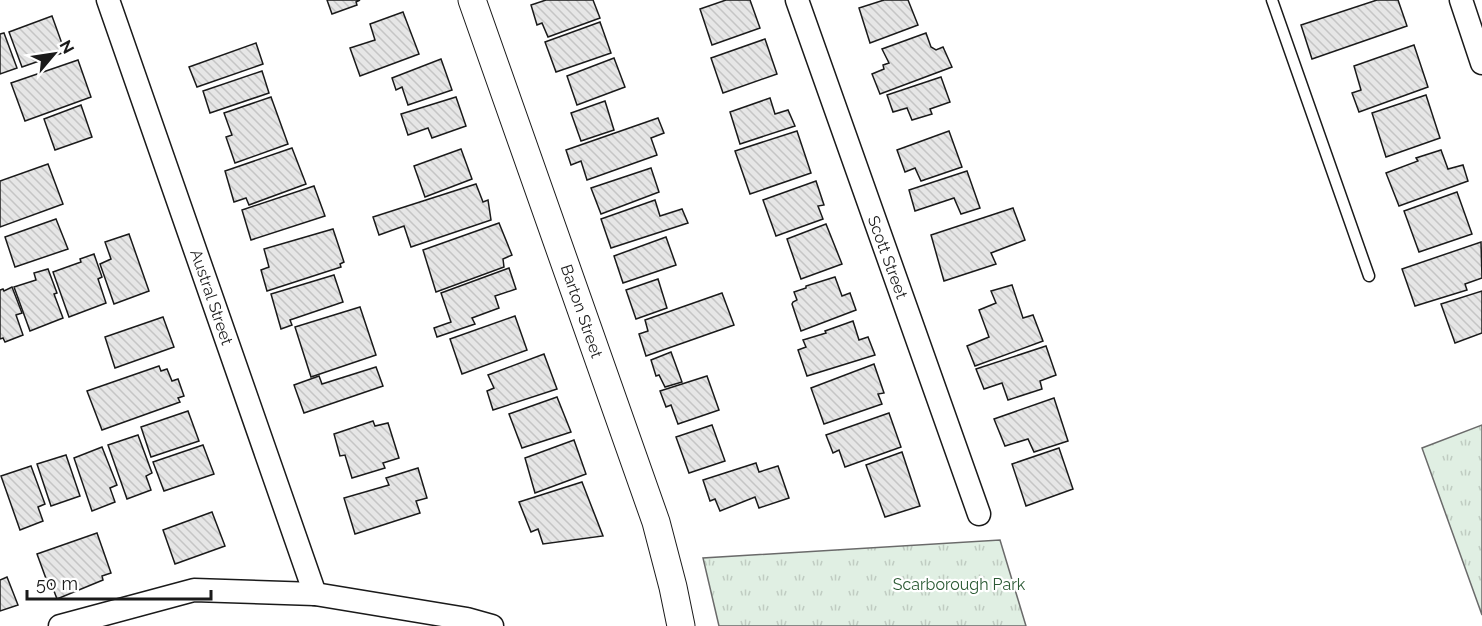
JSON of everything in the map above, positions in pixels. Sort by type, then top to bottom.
[{"type":"street","name":"Austral Street","points":[[108,0],[315,594]]},
{"type":"street","name":"Barton Street","points":[[472,0],[645,488],[665,555],[681,626]]},
{"type":"street","name":"Scott Street","points":[[797,0],[979,514]]},
{"type":"street","points":[[1461,0],[1482,63]]},
{"type":"street","points":[[60,626],[194,590],[315,594],[492,626]]},
{"type":"lane","points":[[1272,0],[1369,276]]},
{"type":"green space","points":[[1482,425],[1482,615],[1422,448]]},
{"type":"green space","name":"Scarborough Park","points":[[1000,540],[1026,626],[719,626],[703,558]]},
{"type":"building","points":[[327,0],[360,0],[356,2],[357,5],[332,14]]},
{"type":"building","points":[[546,0],[593,0],[600,18],[548,37],[542,23],[537,25],[531,5]]},
{"type":"building","points":[[726,0],[750,0],[760,28],[712,45],[700,9]]},
{"type":"building","points":[[884,0],[908,0],[918,25],[870,43],[859,8]]},
{"type":"building","points":[[1377,0],[1398,0],[1407,26],[1312,59],[1301,25]]},
{"type":"building","points":[[403,12],[419,54],[360,76],[350,48],[375,40],[370,24]]},
{"type":"building","points":[[52,16],[65,52],[22,67],[9,32]]},
{"type":"building","points":[[600,22],[611,53],[556,72],[545,42]]},
{"type":"building","points":[[4,33],[17,68],[0,74],[0,34]]},
{"type":"building","points":[[926,33],[931,47],[936,50],[943,47],[952,67],[880,94],[872,74],[884,69],[883,65],[889,63],[882,49]]},
{"type":"building","points":[[765,39],[777,74],[723,93],[711,58]]},
{"type":"building","points":[[256,43],[263,64],[197,87],[189,67]]},
{"type":"building","points":[[1414,45],[1428,87],[1359,112],[1352,93],[1361,90],[1354,66]]},
{"type":"building","points":[[614,58],[625,87],[577,105],[567,76]]},
{"type":"building","points":[[441,59],[452,90],[408,105],[402,87],[396,90],[392,78]]},
{"type":"building","points":[[78,60],[91,97],[25,121],[11,83]]},
{"type":"building","points":[[262,71],[269,93],[210,113],[203,91]]},
{"type":"building","points":[[941,77],[950,102],[930,109],[932,114],[912,120],[907,108],[893,112],[887,95]]},
{"type":"building","points":[[1426,95],[1440,138],[1386,157],[1372,113]]},
{"type":"building","points":[[271,97],[288,144],[235,163],[226,137],[232,135],[224,113]]},
{"type":"building","points":[[456,97],[466,126],[432,138],[428,128],[408,135],[401,114]]},
{"type":"building","points":[[770,98],[775,114],[788,110],[795,126],[740,144],[730,112]]},
{"type":"building","points":[[605,101],[614,130],[581,141],[571,113]]},
{"type":"building","points":[[81,105],[92,137],[55,150],[44,119]]},
{"type":"building","points":[[658,118],[664,133],[651,138],[657,155],[587,180],[581,161],[571,165],[566,150]]},
{"type":"building","points":[[797,131],[811,173],[750,194],[735,151]]},
{"type":"building","points":[[949,131],[962,167],[921,181],[915,168],[905,172],[897,150]]},
{"type":"building","points":[[292,148],[306,184],[249,205],[246,198],[234,202],[225,171]]},
{"type":"building","points":[[461,149],[472,179],[425,197],[414,166]]},
{"type":"building","points":[[1441,150],[1448,169],[1463,165],[1468,181],[1399,206],[1386,173],[1418,161],[1416,158]]},
{"type":"building","points":[[48,164],[63,204],[0,227],[0,181]]},
{"type":"building","points":[[651,168],[659,192],[601,214],[591,188]]},
{"type":"building","points":[[967,171],[980,208],[961,214],[954,198],[915,211],[909,190]]},
{"type":"building","points":[[816,181],[824,205],[818,206],[823,219],[776,236],[763,200]]},
{"type":"building","points":[[476,184],[483,202],[488,200],[491,220],[411,247],[404,226],[379,235],[373,217]]},
{"type":"building","points":[[314,186],[325,216],[251,240],[242,210]]},
{"type":"building","points":[[1457,192],[1472,234],[1419,252],[1404,211]]},
{"type":"building","points":[[655,200],[660,216],[682,209],[688,223],[611,248],[601,219]]},
{"type":"building","points":[[1013,208],[1025,240],[991,253],[996,264],[944,281],[931,235]]},
{"type":"building","points":[[56,219],[68,249],[15,267],[5,237]]},
{"type":"building","points":[[499,223],[512,255],[503,259],[504,267],[436,292],[423,250]]},
{"type":"building","points":[[826,224],[842,264],[801,279],[787,239]]},
{"type":"building","points":[[333,229],[344,262],[340,264],[341,267],[267,291],[261,270],[269,267],[264,249]]},
{"type":"building","points":[[129,234],[149,291],[114,304],[100,264],[111,259],[105,242]]},
{"type":"building","points":[[666,237],[676,265],[623,283],[614,256]]},
{"type":"building","points":[[1481,242],[1482,278],[1465,284],[1467,290],[1415,306],[1402,269]]},
{"type":"building","points":[[94,254],[102,277],[98,279],[106,303],[69,317],[53,272],[81,262],[80,259]]},
{"type":"building","points":[[509,268],[516,289],[495,296],[499,308],[472,318],[475,324],[437,337],[434,328],[451,322],[441,293]]},
{"type":"building","points":[[48,269],[63,318],[30,331],[14,287],[36,280],[34,273]]},
{"type":"building","points":[[334,275],[343,302],[290,320],[292,325],[281,329],[271,294]]},
{"type":"building","points":[[835,277],[842,296],[850,293],[856,310],[801,331],[792,304],[797,300],[794,292]]},
{"type":"building","points":[[658,279],[667,308],[636,319],[626,290]]},
{"type":"building","points":[[1012,285],[1023,318],[1033,315],[1043,341],[975,366],[967,346],[989,337],[979,310],[996,303],[991,291]]},
{"type":"building","points":[[12,287],[22,313],[16,315],[23,335],[5,342],[3,338],[0,339],[0,290],[4,291]]},
{"type":"building","points":[[1482,291],[1482,333],[1455,343],[1441,304]]},
{"type":"building","points":[[722,293],[734,325],[646,356],[639,334],[648,331],[645,320]]},
{"type":"building","points":[[360,307],[376,355],[311,377],[295,327]]},
{"type":"building","points":[[515,316],[527,350],[462,374],[450,339]]},
{"type":"building","points":[[163,317],[174,347],[115,368],[105,337]]},
{"type":"building","points":[[853,321],[859,340],[868,337],[875,355],[807,376],[798,350],[806,347],[803,340]]},
{"type":"building","points":[[1046,346],[1056,375],[1040,381],[1042,389],[1008,400],[1002,383],[984,389],[976,369]]},
{"type":"building","points":[[671,352],[682,382],[665,387],[659,375],[656,376],[651,360]]},
{"type":"building","points":[[544,354],[557,389],[493,410],[487,391],[494,388],[488,375]]},
{"type":"building","points":[[874,364],[884,393],[878,394],[882,404],[824,424],[811,388]]},
{"type":"building","points":[[159,366],[161,371],[167,369],[172,381],[178,379],[184,396],[178,398],[180,402],[102,430],[87,391]]},
{"type":"building","points":[[376,367],[383,386],[304,413],[294,385],[319,376],[322,384]]},
{"type":"building","points":[[707,376],[719,410],[678,424],[671,405],[666,407],[660,391]]},
{"type":"building","points":[[557,397],[571,432],[522,448],[509,414]]},
{"type":"building","points":[[1054,398],[1068,441],[1034,452],[1028,439],[1005,446],[994,419]]},
{"type":"building","points":[[188,411],[199,441],[151,457],[141,427]]},
{"type":"building","points":[[889,413],[901,447],[845,467],[839,450],[833,453],[826,435]]},
{"type":"building","points":[[373,421],[375,426],[388,423],[399,458],[383,463],[385,468],[352,478],[345,455],[340,456],[334,434]]},
{"type":"building","points":[[712,425],[725,461],[689,473],[676,437]]},
{"type":"building","points":[[138,435],[152,473],[146,476],[151,490],[127,499],[108,445]]},
{"type":"building","points":[[574,440],[586,474],[535,493],[525,458]]},
{"type":"building","points":[[203,445],[214,474],[164,491],[153,462]]},
{"type":"building","points":[[102,447],[117,485],[110,488],[115,502],[92,511],[74,458]]},
{"type":"building","points":[[1059,448],[1073,489],[1026,506],[1012,464]]},
{"type":"building","points":[[902,452],[920,506],[885,517],[866,465]]},
{"type":"building","points":[[66,455],[80,496],[51,506],[37,464]]},
{"type":"building","points":[[756,463],[759,472],[778,466],[789,498],[759,508],[755,497],[720,511],[715,499],[710,501],[703,480]]},
{"type":"building","points":[[31,466],[45,504],[38,507],[43,521],[20,530],[1,476]]},
{"type":"building","points":[[418,468],[427,498],[416,501],[420,513],[355,534],[344,498],[389,485],[386,478]]},
{"type":"building","points":[[582,482],[603,536],[543,544],[538,529],[531,532],[519,502]]},
{"type":"building","points":[[212,512],[225,546],[175,564],[163,530]]},
{"type":"building","points":[[97,533],[111,573],[102,576],[103,580],[57,599],[51,583],[48,584],[37,554]]},
{"type":"building","points":[[7,577],[18,605],[0,611],[0,580]]}]
